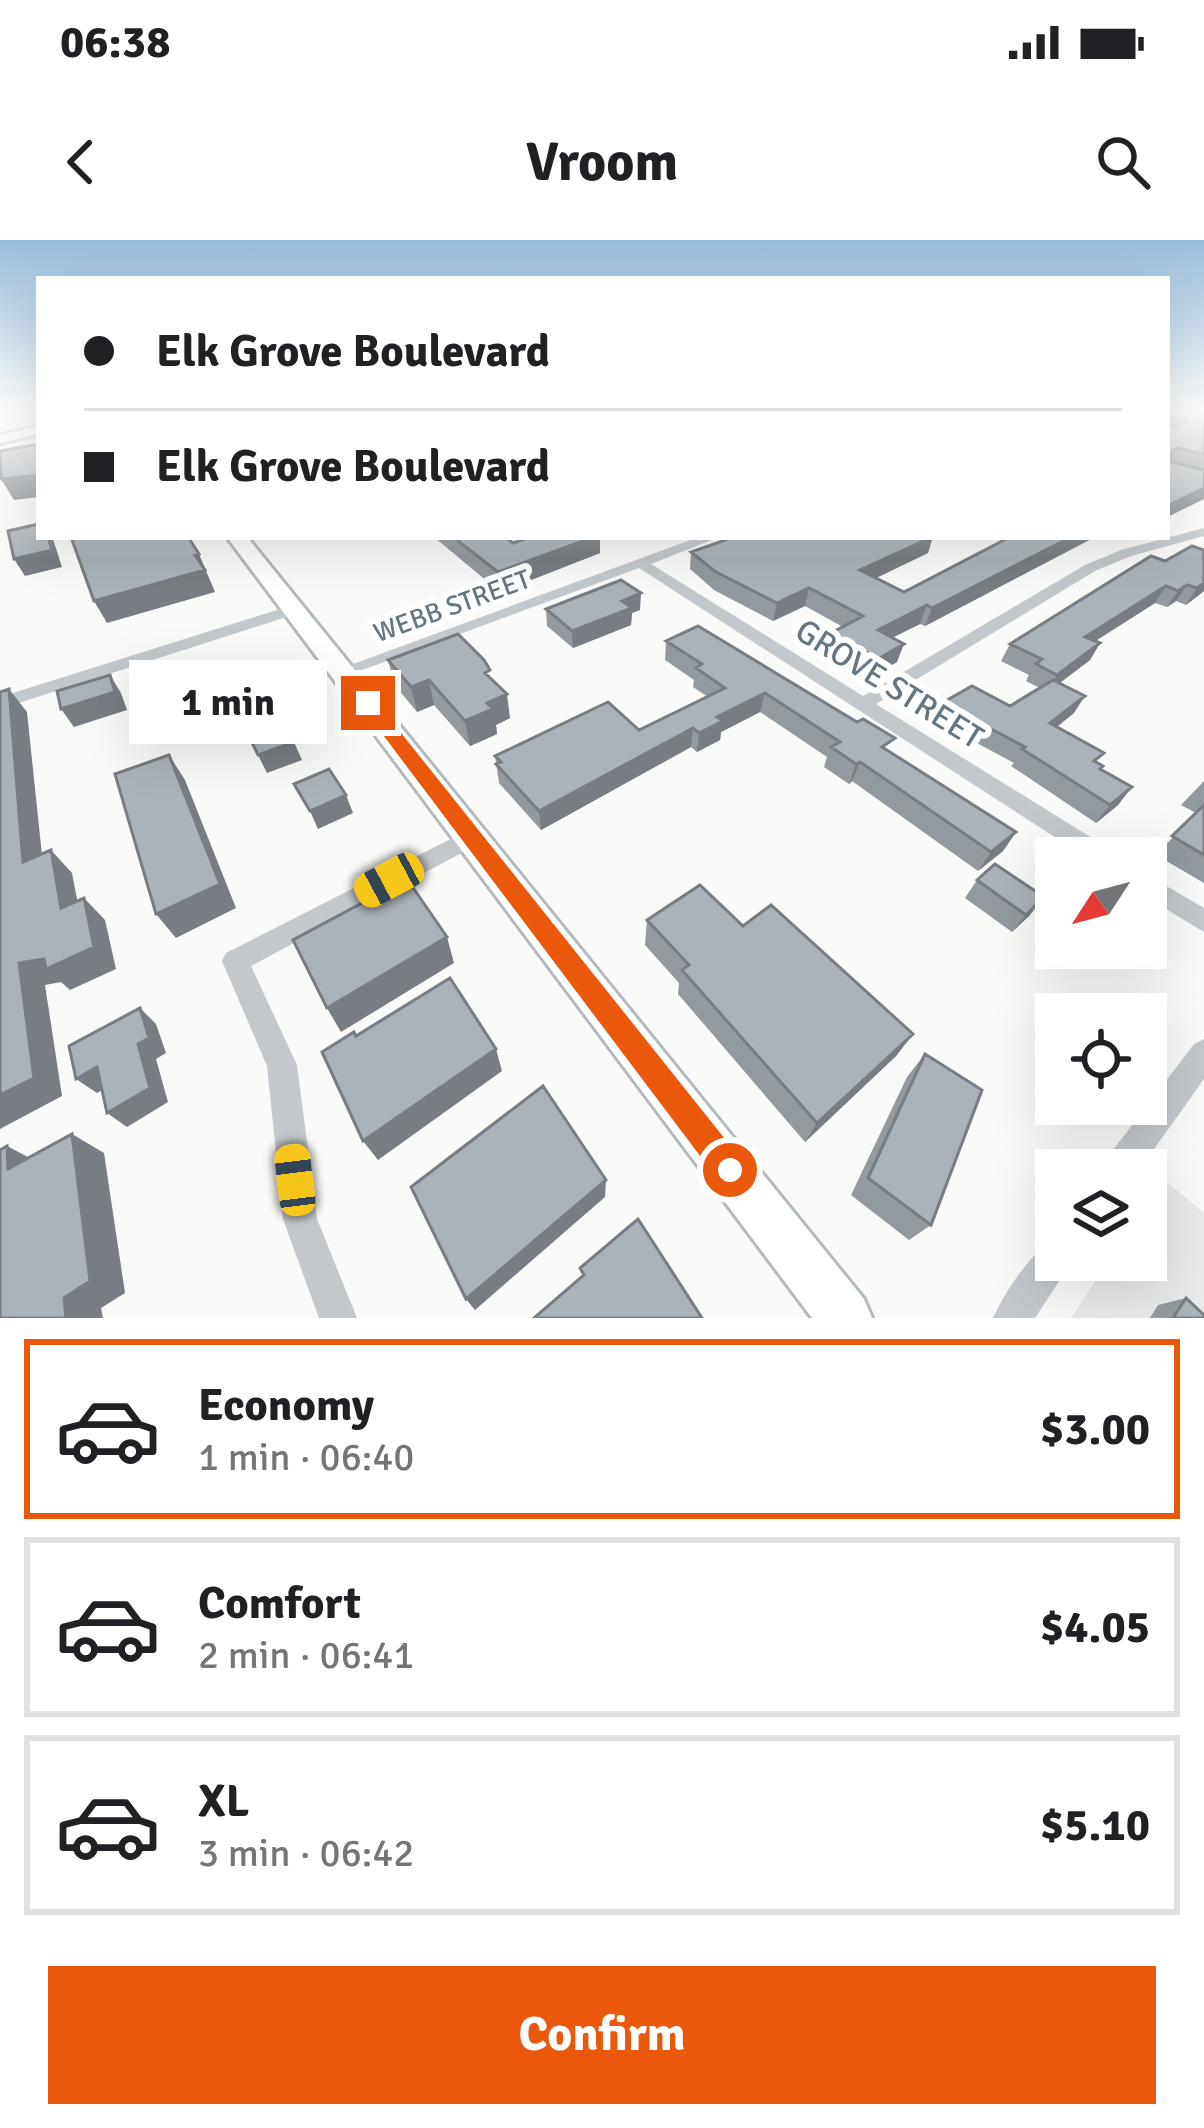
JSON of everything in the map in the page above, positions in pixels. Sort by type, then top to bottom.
[{"type":"main road","points":[[239,540],[844,1318]]},
{"type":"street","points":[[862,704],[1090,568],[1204,532]]},
{"type":"street","name":"WEBB STREET","points":[[343,671],[704,540]]},
{"type":"street","name":"GROVE STREET","points":[[640,563],[1072,837]]},
{"type":"street","points":[[0,703],[293,610]]},
{"type":"street","points":[[338,1318],[300,1219],[282,1065],[235,961],[472,837]]},
{"type":"street","points":[[1167,897],[1204,921]]},
{"type":"street","points":[[1134,1149],[1204,1054]]},
{"type":"street","points":[[1012,1318],[1039,1281]]},
{"type":"shaded area","points":[[1167,1182],[1204,1213],[1204,1318],[1071,1318],[1095,1281],[1167,1281]]},
{"type":"building","points":[[0,458],[36,458],[36,475],[1,479]]},
{"type":"building","points":[[1170,458],[1204,470],[1204,488],[1170,505]]},
{"type":"building","points":[[36,525],[36,540],[49,540],[52,550],[14,559],[8,531]]},
{"type":"building","points":[[72,540],[190,540],[205,570],[94,601]]},
{"type":"building","points":[[457,540],[586,540],[498,572]]},
{"type":"building","points":[[725,540],[925,540],[860,570],[904,592],[1004,540],[1065,540],[878,630],[904,644],[878,659],[831,633],[863,616],[809,588],[777,603],[716,572],[691,552]]},
{"type":"building","points":[[1192,546],[1204,550],[1204,583],[1178,591],[1166,586],[1085,637],[1100,643],[1057,675],[1036,664],[1042,659],[1010,644],[1151,556],[1165,561]]},
{"type":"building","points":[[621,580],[641,593],[622,601],[632,608],[572,631],[546,609]]},
{"type":"building","points":[[698,626],[857,722],[863,719],[895,738],[882,747],[1016,832],[991,852],[831,747],[840,742],[765,693],[717,717],[723,721],[699,733],[693,728],[539,811],[496,764],[501,762],[495,756],[608,702],[639,730],[725,688],[696,668],[702,664],[666,641]]},
{"type":"building","points":[[458,634],[484,660],[490,670],[485,673],[507,694],[487,703],[493,709],[465,721],[429,680],[411,687],[388,660]]},
{"type":"building","points":[[110,675],[115,692],[61,709],[57,691]]},
{"type":"building","points":[[1053,680],[1085,696],[1050,723],[1104,753],[1094,761],[1103,766],[1100,769],[1132,787],[1110,805],[1022,749],[1025,747],[942,703],[972,686],[1010,706]]},
{"type":"building","points":[[9,689],[23,862],[51,850],[61,908],[84,898],[94,947],[46,969],[44,959],[19,963],[34,1078],[0,1095],[0,692]]},
{"type":"building","points":[[282,720],[294,742],[258,755],[247,732]]},
{"type":"building","points":[[169,755],[220,884],[156,914],[115,774]]},
{"type":"building","points":[[329,769],[346,795],[310,811],[294,784]]},
{"type":"building","points":[[1204,805],[1204,855],[1172,836]]},
{"type":"building","points":[[995,864],[1035,891],[1035,906],[1026,915],[977,880]]},
{"type":"building","points":[[407,879],[447,937],[327,1008],[293,940]]},
{"type":"building","points":[[700,885],[743,926],[771,905],[913,1034],[817,1123],[682,970],[689,965],[647,920]]},
{"type":"building","points":[[450,978],[496,1049],[363,1141],[322,1052]]},
{"type":"building","points":[[140,1008],[149,1038],[138,1044],[150,1088],[107,1113],[97,1067],[76,1079],[69,1046]]},
{"type":"building","points":[[925,1054],[982,1090],[931,1225],[868,1178]]},
{"type":"building","points":[[543,1086],[606,1180],[466,1299],[411,1187]]},
{"type":"building","points":[[72,1134],[90,1281],[64,1298],[66,1318],[0,1318],[0,1150],[7,1146],[8,1169]]},
{"type":"building","points":[[638,1219],[702,1318],[534,1318],[584,1275],[580,1268]]},
{"type":"building","points":[[1186,1298],[1204,1315],[1204,1318],[1173,1318]]},
{"type":"route","points":[[368,703],[730,1170]]}]
